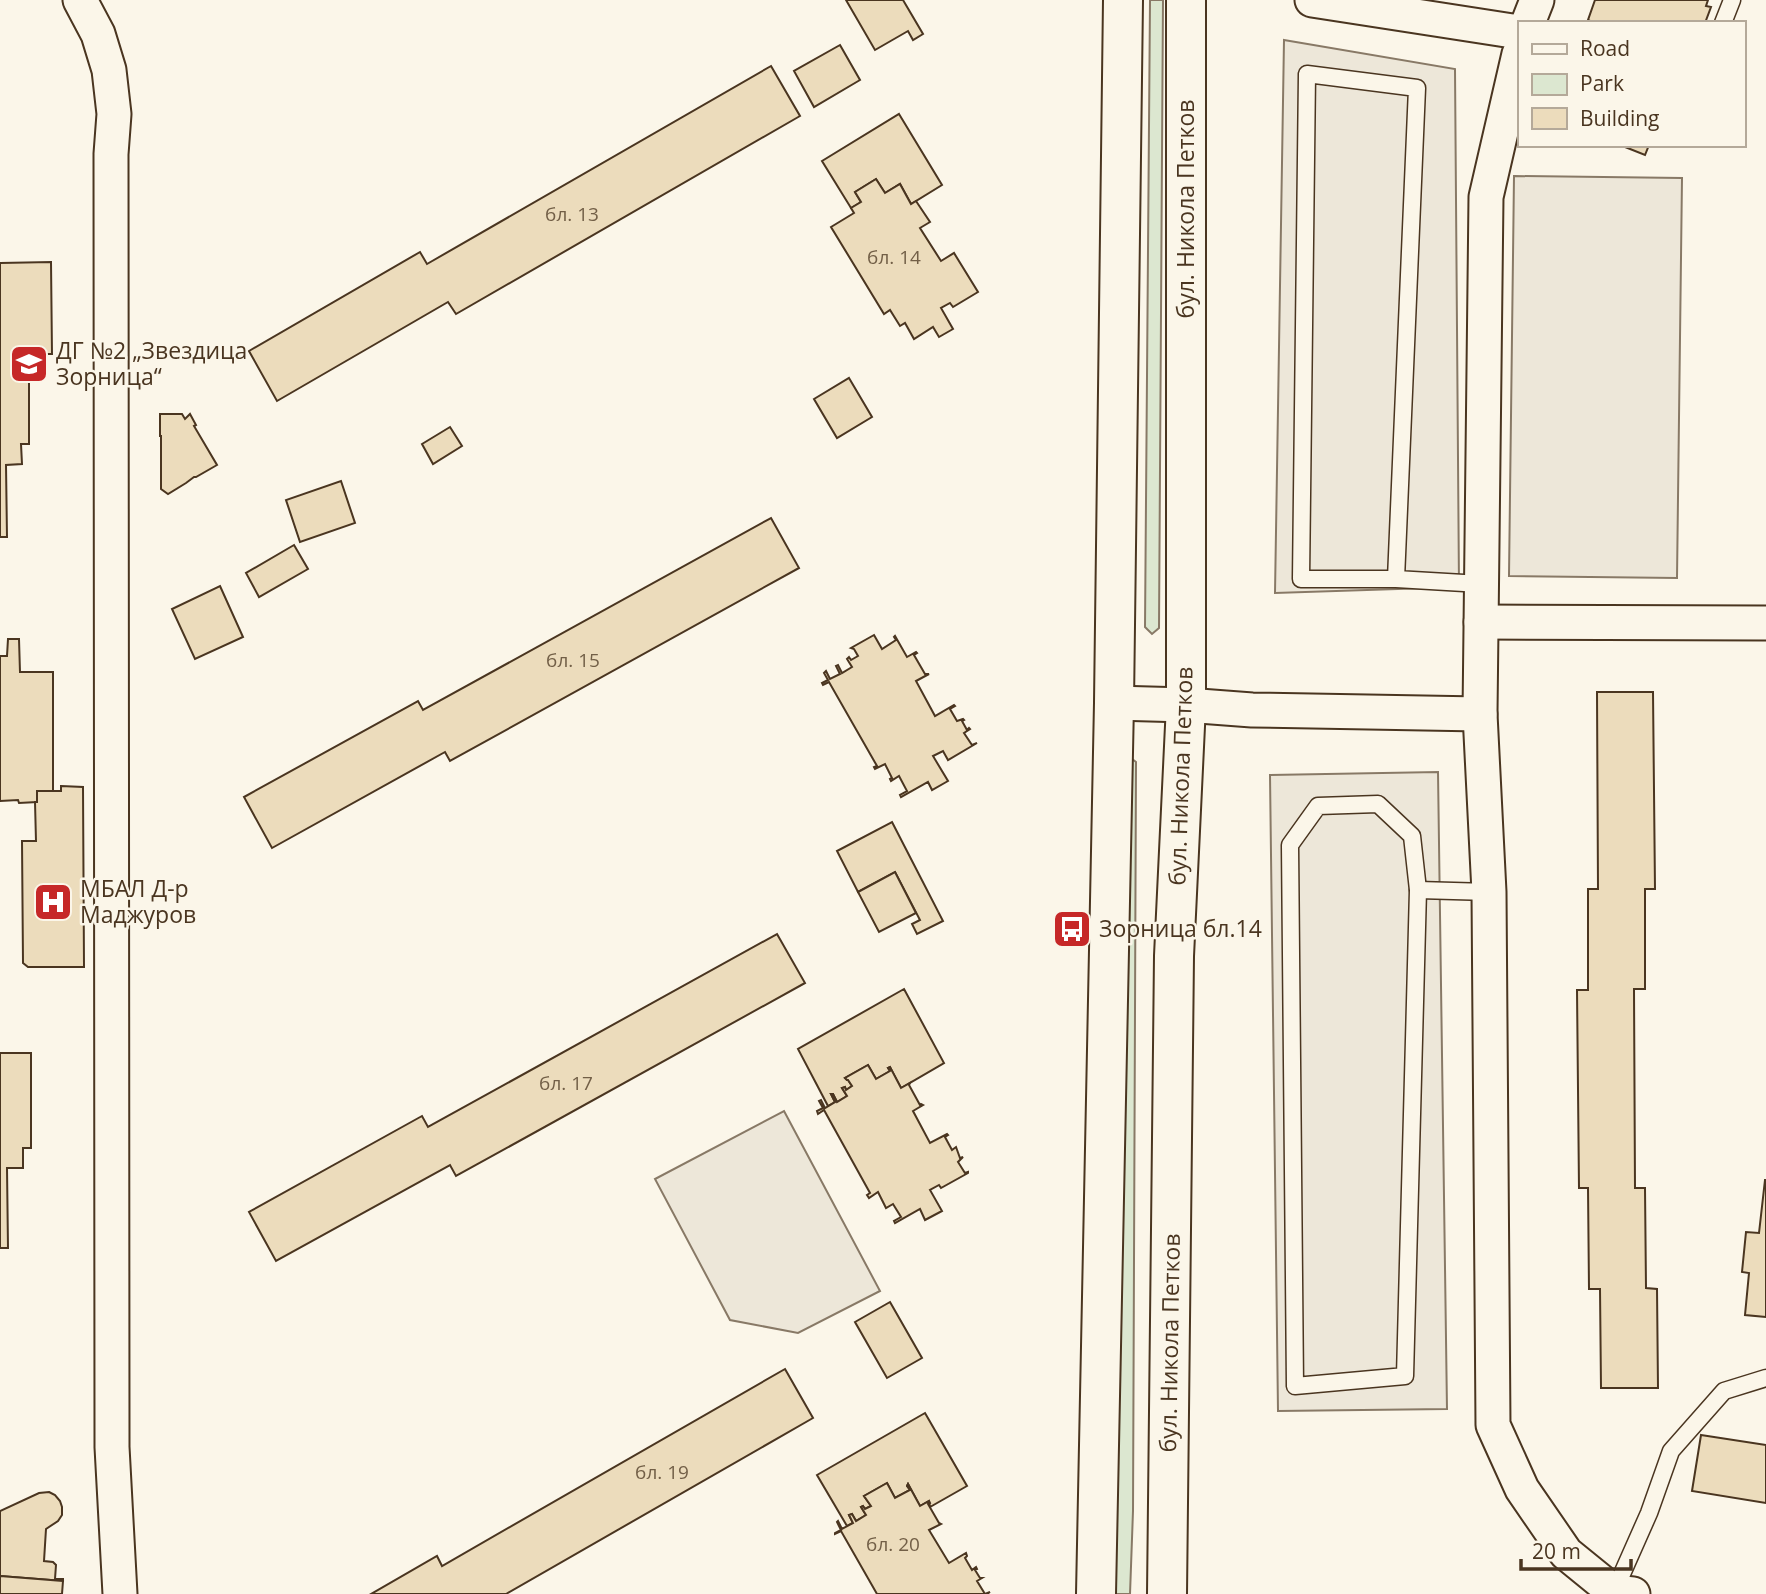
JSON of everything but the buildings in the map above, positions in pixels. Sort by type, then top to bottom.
[{"type":"main road","points":[[1096,1594],[1114,703],[1123,0]]},
{"type":"main road","name":"бул. Никола Петков","points":[[1167,1594],[1174,956],[1186,705],[1186,0]]},
{"type":"street","points":[[80,0],[98,34],[109,70],[114,114],[111,154],[110,575],[112,1447],[120,1594]]},
{"type":"street","points":[[1312,0],[1518,32]]},
{"type":"street","points":[[1529,21],[1537,0]]},
{"type":"street","points":[[1518,58],[1486,197],[1480,714],[1489,892],[1493,1425],[1522,1489],[1566,1553],[1623,1593]]},
{"type":"street","points":[[1481,622],[1766,623]]},
{"type":"street","points":[[1114,703],[1252,710],[1480,714]]},
{"type":"lane","points":[[1724,21],[1732,0]]},
{"type":"lane","points":[[1396,579],[1417,88],[1307,74],[1301,579],[1396,579],[1481,584]]},
{"type":"lane","points":[[1378,804],[1412,836],[1418,890],[1405,1376],[1295,1386],[1290,845],[1318,806],[1378,804]]},
{"type":"lane","points":[[1418,890],[1489,892]]},
{"type":"lane","points":[[1623,1593],[1671,1451],[1724,1391],[1766,1378]]},
{"type":"green space","points":[[1150,0],[1163,0],[1159,628],[1152,634],[1145,627]]},
{"type":"green space","points":[[1127,755],[1136,762],[1133,1511],[1130,1594],[1110,1594]]},
{"type":"shaded area","points":[[1284,40],[1455,69],[1459,587],[1275,593]]},
{"type":"shaded area","points":[[1514,176],[1682,178],[1677,578],[1509,576]]},
{"type":"shaded area","points":[[1438,772],[1447,1409],[1278,1411],[1270,775]]},
{"type":"shaded area","points":[[784,1111],[880,1291],[798,1333],[730,1320],[655,1179]]},
{"type":"place","name":"ДГ №2 „Звездица Зорница“","points":[[29,364]]},
{"type":"place","name":"МБАЛ Д-р Маджуров","points":[[53,902]]},
{"type":"place","name":"Зорница бл.14","points":[[1072,929]]}]
